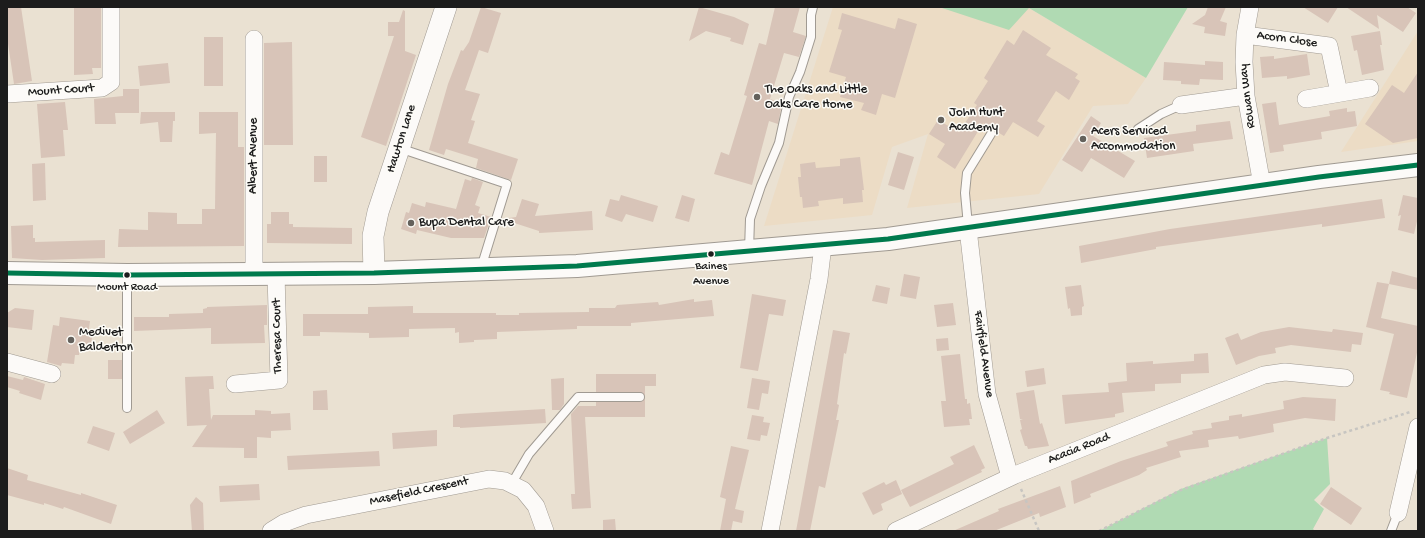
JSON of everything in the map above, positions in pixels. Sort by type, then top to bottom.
[{"type":"main road","points":[[7,273],[127,275],[374,273],[480,271],[577,266],[823,245],[968,229],[1262,185],[1418,165]]},
{"type":"street","name":"Mount Court","points":[[7,94],[102,88],[111,82],[111,7]]},
{"type":"street","name":"Hawton Lane","points":[[374,273],[373,236],[378,212],[446,7]]},
{"type":"street","name":"Rowan Way","points":[[1250,7],[1245,35],[1244,62],[1246,96],[1262,185]]},
{"type":"street","name":"Acorn Close","points":[[1245,35],[1329,46],[1338,93]]},
{"type":"street","name":"Albert Avenue","points":[[254,39],[254,274]]},
{"type":"street","points":[[1306,99],[1370,88]]},
{"type":"street","points":[[1181,105],[1246,96]]},
{"type":"street","name":"Fairfield Avenue","points":[[968,229],[987,394],[1012,476]]},
{"type":"street","points":[[770,531],[819,279],[823,245]]},
{"type":"street","name":"Theresa Court","points":[[235,384],[279,380],[276,274]]},
{"type":"street","points":[[7,362],[52,374]]},
{"type":"street","name":"Acacia Road","points":[[896,531],[1012,476],[1264,375],[1285,372],[1346,378]]},
{"type":"street","points":[[1398,513],[1418,427]]},
{"type":"street","name":"Masefield Crescent","points":[[271,531],[284,523],[306,515],[466,482],[489,479],[512,484],[531,498],[536,506],[545,531]]},
{"type":"lane","points":[[748,252],[750,219],[761,186],[779,143],[789,97],[800,72],[811,37],[811,15],[813,7]]},
{"type":"lane","points":[[1138,129],[1160,114],[1181,105]]},
{"type":"lane","points":[[968,229],[965,193],[967,174],[991,134]]},
{"type":"lane","points":[[398,148],[507,184],[480,271]]},
{"type":"lane","points":[[126,408],[127,275]]},
{"type":"lane","points":[[512,484],[528,454],[578,397],[640,397]]},
{"type":"lane","points":[[1391,531],[1398,513]]},
{"type":"path","points":[[1099,531],[1181,490],[1327,438],[1418,410]]},
{"type":"path","points":[[1012,476],[1038,531]]},
{"type":"shaded area","name":"John Hunt Academy","points":[[833,7],[939,7],[951,10],[1029,8],[1146,78],[1128,104],[1093,106],[1039,194],[907,208],[928,134],[892,147],[872,215],[764,226]]},
{"type":"shaded area","points":[[1418,31],[1418,141],[1341,152]]},
{"type":"green space","points":[[939,7],[1188,7],[1146,78],[1029,8],[1009,30]]},
{"type":"green space","points":[[1327,438],[1330,484],[1314,500],[1324,509],[1313,529],[1315,531],[1099,531],[1181,489]]},
{"type":"building","points":[[7,7],[21,7],[32,81],[14,84],[7,37]]},
{"type":"building","points":[[74,7],[101,7],[101,68],[92,68],[93,74],[74,75]]},
{"type":"building","points":[[481,7],[501,13],[488,53],[479,50],[465,90],[480,94],[471,120],[475,121],[468,143],[518,159],[511,180],[476,168],[478,159],[446,149],[444,155],[429,150],[448,84],[461,50],[463,51],[469,42]]},
{"type":"building","points":[[699,7],[734,17],[749,24],[743,45],[730,41],[731,38],[706,31],[689,41]]},
{"type":"building","name":"The Oaks and Little Oaks Care Home","points":[[775,7],[800,7],[793,32],[806,36],[799,57],[784,53],[770,99],[782,103],[778,124],[769,121],[752,185],[714,174],[721,152],[729,155],[747,96],[744,95],[759,43],[766,45]]},
{"type":"building","points":[[1208,7],[1226,7],[1220,21],[1227,23],[1225,36],[1204,33],[1205,27],[1192,24],[1205,15]]},
{"type":"building","points":[[1303,7],[1338,7],[1328,23]]},
{"type":"building","points":[[1346,7],[1407,7],[1416,13],[1403,32],[1377,15],[1379,29]]},
{"type":"building","points":[[403,10],[405,11],[405,51],[416,55],[386,146],[361,137],[394,36],[388,36],[388,22],[399,22]]},
{"type":"building","points":[[842,13],[895,29],[898,18],[917,24],[895,98],[882,94],[876,115],[861,110],[864,103],[840,97],[846,77],[829,72],[842,30],[838,29]]},
{"type":"building","points":[[1023,30],[1051,48],[1046,55],[1078,74],[1075,78],[1080,81],[1069,100],[1056,91],[1037,121],[1045,126],[1038,137],[1013,122],[1004,136],[983,123],[955,169],[937,157],[945,144],[929,134],[938,120],[959,132],[977,105],[974,103],[988,81],[984,78],[1007,40],[1014,45]]},
{"type":"building","points":[[1380,31],[1382,45],[1380,45],[1384,70],[1362,75],[1357,50],[1354,51],[1351,36]]},
{"type":"building","points":[[204,37],[223,37],[223,86],[204,86]]},
{"type":"building","points":[[292,42],[293,145],[264,145],[264,43]]},
{"type":"building","points":[[1307,54],[1310,75],[1287,79],[1287,76],[1262,78],[1260,57],[1274,56],[1274,59]]},
{"type":"building","points":[[1205,61],[1223,62],[1223,80],[1200,79],[1199,85],[1181,84],[1181,81],[1163,80],[1164,62],[1205,65]]},
{"type":"building","points":[[168,63],[170,83],[140,86],[138,66]]},
{"type":"building","points":[[1418,72],[1418,138],[1393,143],[1365,124],[1392,85],[1404,93]]},
{"type":"building","points":[[123,89],[139,89],[139,113],[115,113],[116,124],[95,124],[94,99],[123,96]]},
{"type":"building","points":[[65,102],[68,130],[63,130],[65,156],[41,158],[37,104]]},
{"type":"building","points":[[1276,102],[1279,125],[1330,116],[1329,111],[1347,108],[1347,112],[1355,111],[1357,126],[1321,132],[1322,139],[1283,145],[1284,151],[1270,153],[1262,104]]},
{"type":"building","points":[[141,112],[175,112],[172,142],[160,142],[158,122],[140,124]]},
{"type":"building","points":[[199,112],[238,112],[238,147],[244,147],[244,246],[118,247],[119,229],[148,230],[148,212],[177,213],[177,224],[202,224],[202,209],[215,209],[216,133],[199,134]]},
{"type":"building","points":[[1091,116],[1101,123],[1093,136],[1135,161],[1124,178],[1091,158],[1082,172],[1062,160]]},
{"type":"building","points":[[1230,121],[1233,139],[1193,144],[1194,151],[1147,158],[1144,138],[1196,131],[1196,125]]},
{"type":"building","points":[[898,152],[914,157],[904,190],[888,185]]},
{"type":"building","points":[[314,156],[327,156],[327,182],[314,182]]},
{"type":"building","points":[[860,157],[864,190],[862,190],[863,202],[843,204],[843,198],[818,201],[819,206],[803,208],[802,197],[800,197],[798,177],[801,177],[800,164],[815,162],[816,168],[840,166],[840,159]]},
{"type":"building","points":[[45,163],[46,200],[33,201],[32,164]]},
{"type":"building","points":[[472,178],[483,182],[475,205],[480,207],[478,213],[491,217],[484,238],[451,238],[417,230],[416,234],[401,229],[406,212],[409,213],[412,203],[425,207],[426,202],[456,209],[465,179],[471,181]]},
{"type":"building","points":[[621,195],[658,206],[653,222],[626,214],[622,222],[605,216],[610,199],[619,201]]},
{"type":"building","points":[[682,195],[695,199],[689,222],[675,218]]},
{"type":"building","points":[[1403,195],[1418,198],[1418,217],[1414,234],[1398,230],[1401,215],[1398,216]]},
{"type":"building","points":[[522,199],[539,204],[535,216],[592,211],[593,230],[539,233],[539,231],[502,219],[516,217]]},
{"type":"building","points":[[1382,199],[1385,218],[1322,227],[1322,224],[1156,247],[1156,249],[1081,263],[1079,246],[1170,229]]},
{"type":"building","points":[[271,212],[289,212],[289,224],[293,224],[293,227],[352,228],[352,244],[267,243],[267,224],[271,224]]},
{"type":"building","points":[[33,225],[33,238],[35,238],[35,242],[105,240],[105,258],[42,260],[12,258],[11,226]]},
{"type":"building","points":[[1392,271],[1418,278],[1418,290],[1389,284]]},
{"type":"building","points":[[904,274],[920,277],[916,299],[900,296]]},
{"type":"building","points":[[1377,282],[1389,284],[1381,318],[1418,326],[1418,348],[1407,398],[1389,394],[1390,392],[1380,390],[1394,334],[1366,327]]},
{"type":"building","points":[[876,285],[890,288],[887,304],[872,301]]},
{"type":"building","points":[[1081,285],[1084,306],[1082,307],[1082,315],[1071,316],[1070,308],[1068,309],[1065,287]]},
{"type":"building","points":[[752,294],[786,300],[783,316],[769,314],[758,371],[740,368]]},
{"type":"building","points":[[694,299],[694,302],[712,300],[714,316],[631,323],[631,326],[577,326],[577,329],[497,332],[497,339],[474,340],[474,342],[459,343],[459,332],[455,333],[455,328],[409,329],[409,337],[369,338],[369,333],[320,332],[320,336],[303,336],[303,314],[368,314],[368,307],[413,306],[413,313],[496,313],[496,315],[519,315],[519,313],[589,312],[589,308],[615,308],[617,305],[658,302],[659,305]]},
{"type":"building","points":[[953,303],[956,325],[937,327],[934,305]]},
{"type":"building","points":[[267,305],[267,325],[264,325],[265,343],[211,344],[211,328],[134,331],[134,317],[169,317],[169,314],[203,313],[203,309],[207,307]]},
{"type":"building","points":[[15,308],[34,310],[32,330],[7,327],[7,313]]},
{"type":"building","name":"Medivet Balderton","points":[[60,317],[90,321],[88,336],[92,337],[90,351],[80,349],[79,355],[75,355],[74,364],[62,363],[61,366],[47,362],[53,325],[59,326]]},
{"type":"building","points":[[1289,327],[1332,332],[1333,329],[1363,333],[1361,345],[1352,344],[1351,352],[1291,345],[1275,348],[1276,353],[1259,356],[1236,365],[1225,338],[1238,333],[1241,340],[1261,332]]},
{"type":"building","points":[[833,330],[850,333],[846,354],[844,353],[837,404],[839,405],[836,420],[839,420],[825,488],[819,486],[810,531],[796,531]]},
{"type":"building","points":[[948,338],[949,350],[937,351],[936,339]]},
{"type":"building","points":[[1208,353],[1209,373],[1181,374],[1181,383],[1155,384],[1155,391],[1122,393],[1124,412],[1115,414],[1115,417],[1065,424],[1062,395],[1109,392],[1108,383],[1127,381],[1126,363],[1153,361],[1153,364],[1194,361],[1194,354]]},
{"type":"building","points":[[960,354],[965,399],[967,399],[967,404],[970,403],[972,419],[969,419],[970,425],[944,427],[941,401],[946,401],[941,356]]},
{"type":"building","points":[[108,360],[122,360],[122,379],[108,379]]},
{"type":"building","points":[[1044,368],[1046,384],[1027,387],[1025,371]]},
{"type":"building","points":[[596,374],[656,374],[656,386],[645,386],[645,396],[640,392],[596,392]]},
{"type":"building","points":[[7,376],[23,380],[24,377],[45,384],[41,400],[19,393],[20,391],[7,387]]},
{"type":"building","points":[[213,376],[214,389],[209,389],[211,420],[213,415],[255,415],[255,410],[271,411],[271,414],[290,413],[291,430],[271,431],[271,438],[257,437],[257,458],[244,458],[244,448],[192,447],[207,425],[187,426],[185,377]]},
{"type":"building","points":[[564,378],[564,404],[560,410],[552,410],[551,379]]},
{"type":"building","points":[[752,378],[770,381],[768,394],[762,393],[759,410],[747,408]]},
{"type":"building","points":[[327,390],[328,410],[313,410],[313,391]]},
{"type":"building","points":[[1034,390],[1040,424],[1042,423],[1049,446],[1028,449],[1027,446],[1025,446],[1020,430],[1022,429],[1020,420],[1023,419],[1020,419],[1016,393]]},
{"type":"building","points":[[1303,397],[1336,399],[1335,421],[1305,418],[1273,424],[1274,432],[1239,439],[1238,436],[1208,440],[1209,447],[1179,451],[1181,457],[1146,468],[1147,470],[1139,475],[1090,494],[1091,497],[1074,504],[1071,481],[1121,461],[1168,446],[1166,442],[1193,434],[1192,431],[1212,428],[1211,423],[1229,420],[1229,416],[1242,414],[1242,417],[1284,409],[1283,401]]},
{"type":"building","points":[[645,398],[645,417],[585,417],[591,508],[572,509],[571,494],[575,494],[571,414],[578,406],[596,406],[596,402],[640,402]]},
{"type":"building","points":[[545,409],[546,423],[460,428],[453,427],[453,415]]},
{"type":"building","points":[[157,410],[165,423],[130,444],[123,432]]},
{"type":"building","points":[[752,415],[764,417],[763,422],[770,423],[767,436],[761,435],[760,441],[747,439]]},
{"type":"building","points":[[93,426],[115,433],[109,451],[87,443]]},
{"type":"building","points":[[437,430],[437,446],[393,449],[392,433]]},
{"type":"building","points":[[974,445],[985,468],[981,470],[982,472],[910,507],[901,490],[954,464],[950,457]]},
{"type":"building","points":[[731,446],[749,450],[735,509],[744,511],[742,523],[733,521],[731,531],[720,531],[726,499],[720,497]]},
{"type":"building","points":[[379,451],[380,466],[288,470],[287,456]]},
{"type":"building","points":[[7,468],[28,475],[27,480],[81,495],[81,493],[117,505],[111,524],[64,507],[63,509],[44,503],[44,505],[7,495]]},
{"type":"building","points":[[896,480],[902,494],[881,504],[883,510],[873,515],[862,493],[884,482],[886,485]]},
{"type":"building","points":[[259,484],[260,500],[220,502],[219,486]]},
{"type":"building","points":[[1060,486],[1066,507],[1040,517],[1039,513],[994,531],[953,531],[999,511],[998,509]]},
{"type":"building","points":[[1331,487],[1362,508],[1351,525],[1320,504]]},
{"type":"building","points":[[196,497],[203,503],[204,531],[192,531],[190,505]]},
{"type":"building","points":[[615,519],[616,531],[603,531],[603,520]]},
{"type":"transit line","points":[[7,273],[127,275],[374,273],[577,266],[888,239],[1319,177],[1418,165]]},
{"type":"place","name":"The Oaks and Little Oaks Care Home","points":[[757,97]]},
{"type":"place","name":"John Hunt Academy","points":[[941,120]]},
{"type":"place","name":"Acers Serviced Accommodation","points":[[1083,139]]},
{"type":"place","name":"Bupa Dental Care","points":[[411,223]]},
{"type":"place","name":"Baines Avenue","points":[[711,254]]},
{"type":"place","name":"Mount Road","points":[[127,275]]},
{"type":"place","name":"Medivet Balderton","points":[[71,340]]}]
